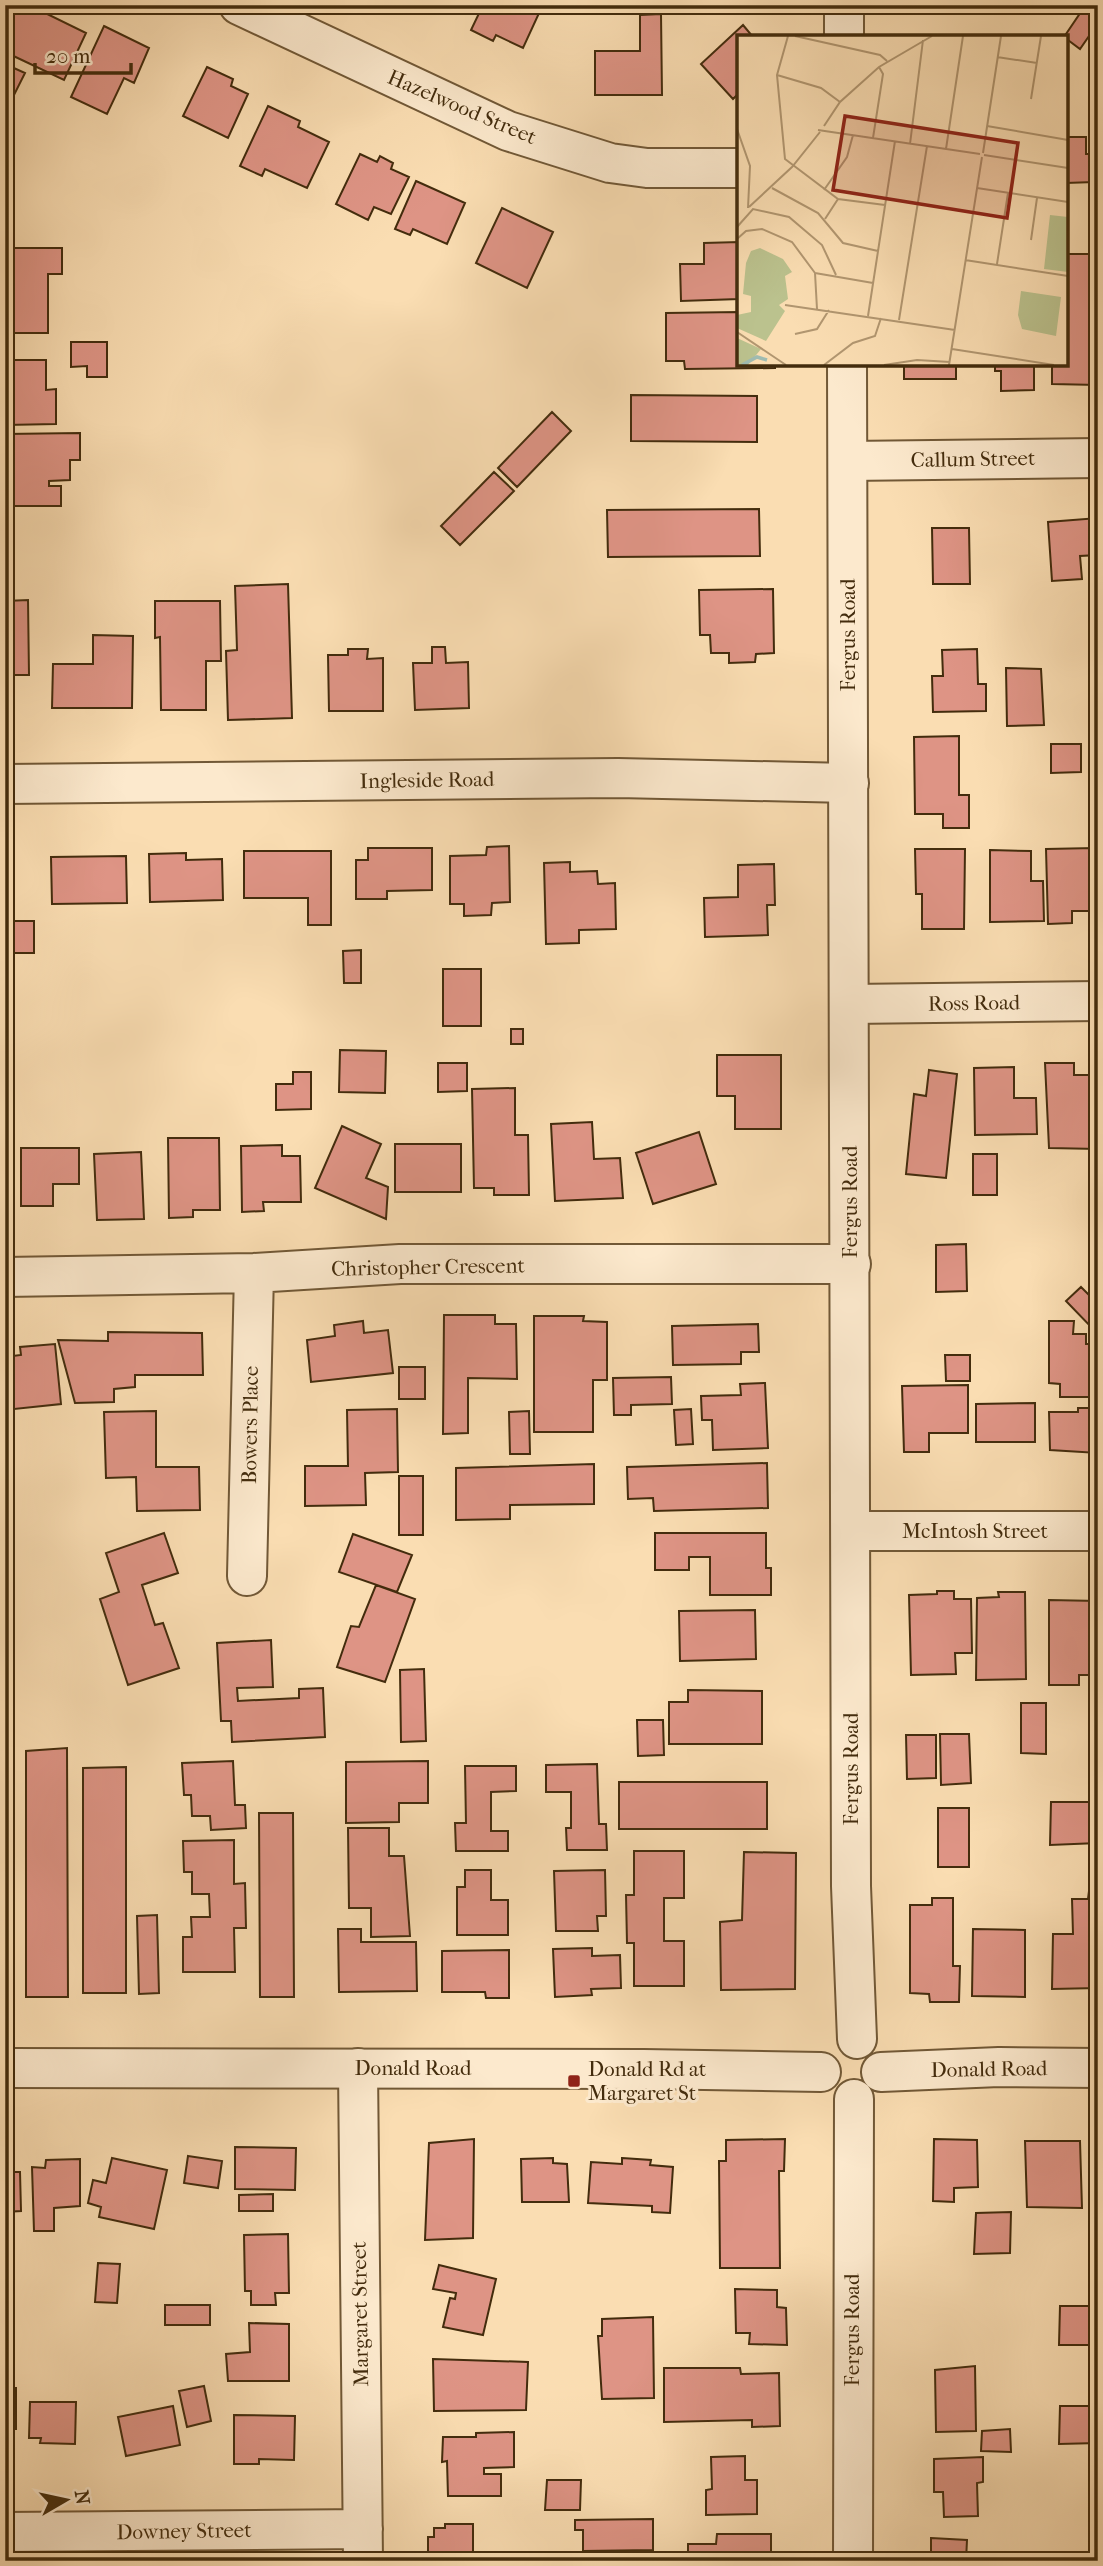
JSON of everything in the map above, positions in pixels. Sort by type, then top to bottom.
[{"type":"street","name":"Hazelwood Street","points":[[239,5],[508,131],[610,163],[647,168],[737,168]]},
{"type":"street","points":[[844,5],[844,35]]},
{"type":"street","name":"Fergus Road","points":[[847,366],[851,1886],[858,2039]]},
{"type":"street","name":"Callum Street","points":[[848,461],[1098,458]]},
{"type":"street","name":"Ingleside Road","points":[[5,784],[618,778],[849,783]]},
{"type":"street","name":"Ross Road","points":[[850,1004],[1098,1001]]},
{"type":"street","name":"Christopher Crescent","points":[[5,1277],[254,1273],[400,1264],[851,1264]]},
{"type":"street","name":"Bowers Place","points":[[247,1576],[254,1273]]},
{"type":"street","name":"McIntosh Street","points":[[852,1531],[1098,1531]]},
{"type":"street","points":[[858,2039],[873,2048],[881,2063],[881,2073],[873,2091],[854,2099],[836,2095],[829,2089],[821,2072],[825,2054],[839,2041],[858,2039]]},
{"type":"street","name":"Donald Road","points":[[5,2068],[358,2067],[821,2072]]},
{"type":"street","name":"Margaret Street","points":[[358,2067],[363,2545]]},
{"type":"street","name":"Donald Road","points":[[881,2073],[999,2067],[1098,2068]]},
{"type":"street","name":"Fergus Road","points":[[853,2561],[854,2099]]},
{"type":"street","name":"Downey Street","points":[[5,2532],[363,2545]]},
{"type":"building","points":[[9,5],[29,5],[86,33],[64,80],[5,52],[5,13]]},
{"type":"building","points":[[483,5],[527,5],[540,11],[523,48],[496,35],[493,41],[471,30]]},
{"type":"building","points":[[1001,5],[1001,7],[927,7]]},
{"type":"building","points":[[1085,6],[1098,15],[1098,23],[1080,49],[1065,35]]},
{"type":"building","points":[[661,14],[662,95],[595,95],[595,51],[640,51],[640,15]]},
{"type":"building","points":[[743,25],[751,35],[737,35],[737,95],[733,99],[701,64]]},
{"type":"building","points":[[104,26],[149,48],[134,83],[124,78],[107,114],[71,97]]},
{"type":"building","points":[[5,64],[25,73],[9,105],[5,103]]},
{"type":"building","points":[[207,67],[233,79],[231,86],[248,94],[228,138],[183,116]]},
{"type":"building","points":[[268,106],[300,121],[298,127],[329,142],[307,188],[265,169],[262,176],[240,166]]},
{"type":"building","points":[[1068,137],[1086,137],[1086,154],[1093,154],[1094,182],[1068,183]]},
{"type":"building","points":[[360,154],[377,162],[380,156],[393,163],[391,169],[409,177],[391,214],[374,207],[368,220],[336,204]]},
{"type":"building","points":[[416,181],[465,203],[447,244],[413,229],[410,235],[395,229]]},
{"type":"building","points":[[502,208],[553,232],[527,288],[476,263]]},
{"type":"building","points":[[737,242],[737,299],[681,301],[680,264],[704,264],[704,243]]},
{"type":"building","points":[[5,248],[62,248],[62,274],[48,274],[48,333],[11,333],[11,275],[5,275]]},
{"type":"building","points":[[1068,254],[1098,254],[1098,385],[1052,384],[1052,366],[1068,366]]},
{"type":"building","points":[[737,312],[737,366],[775,368],[685,369],[684,361],[666,361],[666,313]]},
{"type":"building","points":[[71,342],[107,342],[107,377],[87,377],[87,366],[71,367]]},
{"type":"building","points":[[5,360],[46,360],[46,390],[56,389],[56,424],[5,425]]},
{"type":"building","points":[[904,366],[956,366],[956,379],[904,379]]},
{"type":"building","points":[[995,366],[1034,366],[1034,390],[1001,391],[1001,371],[995,371]]},
{"type":"building","points":[[631,395],[757,396],[757,442],[631,441]]},
{"type":"building","points":[[552,412],[571,431],[517,487],[498,468]]},
{"type":"building","points":[[80,433],[80,460],[70,460],[70,480],[49,481],[49,486],[61,486],[61,506],[5,506],[5,434]]},
{"type":"building","points":[[494,472],[514,491],[460,545],[441,526]]},
{"type":"building","points":[[759,509],[760,556],[608,557],[607,510]]},
{"type":"building","points":[[1098,518],[1098,555],[1080,556],[1082,579],[1052,581],[1048,522]]},
{"type":"building","points":[[932,528],[969,528],[970,584],[933,584]]},
{"type":"building","points":[[288,584],[292,718],[228,720],[226,651],[237,650],[235,586]]},
{"type":"building","points":[[773,589],[774,653],[756,654],[755,662],[729,663],[729,653],[711,653],[710,635],[700,635],[699,590]]},
{"type":"building","points":[[28,600],[29,675],[5,675],[5,601]]},
{"type":"building","points":[[155,601],[220,601],[221,661],[206,661],[206,710],[161,710],[160,637],[155,638]]},
{"type":"building","points":[[93,635],[133,636],[132,708],[52,708],[53,664],[93,664]]},
{"type":"building","points":[[432,647],[445,647],[446,663],[468,662],[469,708],[415,710],[413,663],[432,663]]},
{"type":"building","points":[[348,649],[368,649],[367,659],[383,658],[383,711],[329,711],[328,655],[348,655]]},
{"type":"building","points":[[977,649],[978,684],[986,684],[986,711],[933,712],[932,676],[943,676],[942,650]]},
{"type":"building","points":[[1006,668],[1041,669],[1044,725],[1007,726]]},
{"type":"building","points":[[959,736],[959,795],[969,795],[969,828],[943,828],[943,814],[915,814],[914,737]]},
{"type":"building","points":[[1094,743],[1098,743],[1098,781],[1094,781]]},
{"type":"building","points":[[1051,744],[1081,744],[1081,772],[1051,773]]},
{"type":"building","points":[[509,846],[510,902],[492,903],[491,915],[464,916],[464,904],[450,904],[450,856],[486,855],[487,847]]},
{"type":"building","points":[[368,848],[432,848],[432,890],[387,891],[387,899],[356,899],[356,860],[368,860]]},
{"type":"building","points":[[1095,848],[1096,911],[1072,911],[1072,923],[1048,924],[1046,849]]},
{"type":"building","points":[[915,849],[965,849],[964,929],[922,929],[922,894],[916,894]]},
{"type":"building","points":[[990,850],[1031,851],[1031,881],[1043,881],[1044,921],[990,922]]},
{"type":"building","points":[[244,851],[331,851],[331,925],[308,925],[308,898],[244,898]]},
{"type":"building","points":[[186,853],[186,860],[222,859],[223,900],[150,902],[149,854]]},
{"type":"building","points":[[126,856],[127,903],[52,904],[51,857]]},
{"type":"building","points":[[570,862],[570,872],[597,871],[598,884],[615,883],[616,929],[579,930],[579,943],[546,944],[544,863]]},
{"type":"building","points":[[774,864],[775,905],[767,905],[768,935],[705,937],[704,898],[738,897],[738,865]]},
{"type":"building","points":[[5,909],[7,921],[34,921],[34,953],[5,953]]},
{"type":"building","points":[[361,950],[361,983],[344,983],[343,951]]},
{"type":"building","points":[[443,969],[481,969],[481,1026],[443,1026]]},
{"type":"building","points":[[511,1029],[523,1029],[523,1044],[511,1044]]},
{"type":"building","points":[[340,1050],[386,1051],[385,1093],[339,1092]]},
{"type":"building","points":[[717,1055],[781,1055],[781,1129],[735,1129],[735,1096],[717,1096]]},
{"type":"building","points":[[438,1063],[467,1063],[467,1091],[438,1092]]},
{"type":"building","points":[[1045,1063],[1074,1063],[1074,1075],[1098,1075],[1098,1149],[1049,1148]]},
{"type":"building","points":[[1014,1067],[1014,1098],[1036,1098],[1037,1134],[975,1135],[974,1068]]},
{"type":"building","points":[[929,1070],[957,1074],[946,1178],[906,1174],[914,1094],[926,1096]]},
{"type":"building","points":[[293,1072],[311,1072],[311,1109],[276,1110],[276,1084],[293,1084]]},
{"type":"building","points":[[515,1088],[515,1135],[528,1135],[529,1195],[494,1195],[494,1188],[474,1188],[472,1089]]},
{"type":"building","points":[[592,1122],[594,1159],[620,1158],[623,1198],[555,1201],[551,1124]]},
{"type":"building","points":[[342,1126],[381,1144],[366,1178],[388,1187],[386,1219],[315,1188]]},
{"type":"building","points":[[699,1132],[716,1184],[653,1204],[636,1153]]},
{"type":"building","points":[[168,1138],[219,1138],[220,1210],[193,1210],[193,1217],[169,1218]]},
{"type":"building","points":[[395,1144],[461,1144],[461,1192],[395,1192]]},
{"type":"building","points":[[282,1145],[282,1156],[300,1156],[301,1202],[263,1202],[264,1211],[242,1212],[241,1146]]},
{"type":"building","points":[[21,1148],[79,1148],[79,1184],[53,1184],[53,1206],[21,1206]]},
{"type":"building","points":[[141,1152],[144,1219],[97,1220],[94,1154]]},
{"type":"building","points":[[973,1154],[997,1154],[997,1195],[973,1195]]},
{"type":"building","points":[[966,1244],[967,1291],[936,1292],[936,1245]]},
{"type":"building","points":[[1081,1287],[1098,1304],[1098,1325],[1093,1329],[1066,1301]]},
{"type":"building","points":[[444,1315],[495,1315],[495,1324],[516,1324],[517,1379],[468,1378],[468,1433],[443,1434]]},
{"type":"building","points":[[534,1316],[584,1316],[583,1321],[607,1322],[607,1380],[593,1380],[593,1432],[534,1432]]},
{"type":"building","points":[[363,1321],[364,1333],[388,1330],[393,1373],[311,1382],[307,1340],[335,1336],[334,1325]]},
{"type":"building","points":[[1049,1321],[1074,1321],[1073,1334],[1086,1334],[1086,1344],[1096,1344],[1098,1397],[1060,1397],[1060,1384],[1049,1383]]},
{"type":"building","points":[[758,1324],[759,1352],[741,1352],[741,1364],[673,1365],[672,1326]]},
{"type":"building","points":[[108,1332],[202,1333],[203,1375],[135,1375],[135,1387],[114,1389],[114,1402],[75,1403],[58,1340],[108,1341]]},
{"type":"building","points":[[55,1344],[61,1404],[5,1410],[5,1357],[21,1355],[20,1347]]},
{"type":"building","points":[[945,1355],[970,1355],[970,1381],[946,1381]]},
{"type":"building","points":[[399,1367],[425,1367],[425,1399],[399,1399]]},
{"type":"building","points":[[671,1377],[672,1404],[631,1405],[631,1415],[614,1415],[613,1378]]},
{"type":"building","points":[[765,1383],[768,1448],[713,1450],[712,1420],[702,1420],[701,1396],[741,1395],[740,1384]]},
{"type":"building","points":[[968,1385],[968,1433],[929,1433],[929,1452],[904,1452],[902,1386]]},
{"type":"building","points":[[1035,1403],[1035,1442],[976,1442],[976,1404]]},
{"type":"building","points":[[1078,1408],[1098,1408],[1098,1453],[1050,1450],[1049,1412],[1078,1412]]},
{"type":"building","points":[[397,1409],[398,1472],[365,1473],[366,1505],[305,1506],[305,1466],[348,1466],[347,1410]]},
{"type":"building","points":[[691,1409],[693,1444],[676,1445],[674,1410]]},
{"type":"building","points":[[156,1411],[156,1467],[199,1467],[200,1510],[137,1511],[136,1477],[106,1478],[104,1412]]},
{"type":"building","points":[[529,1411],[530,1454],[510,1454],[509,1412]]},
{"type":"building","points":[[767,1463],[768,1508],[654,1511],[653,1498],[628,1499],[627,1467]]},
{"type":"building","points":[[594,1464],[594,1504],[510,1505],[510,1519],[456,1520],[456,1468]]},
{"type":"building","points":[[399,1476],[423,1476],[423,1535],[399,1535]]},
{"type":"building","points":[[164,1533],[178,1573],[142,1585],[155,1625],[163,1623],[179,1668],[128,1685],[100,1599],[119,1592],[106,1553]]},
{"type":"building","points":[[655,1533],[766,1533],[766,1568],[771,1568],[771,1595],[710,1595],[710,1557],[689,1557],[689,1570],[655,1570]]},
{"type":"building","points":[[353,1534],[412,1555],[397,1592],[339,1572]]},
{"type":"building","points":[[376,1585],[415,1599],[385,1682],[337,1667],[351,1626],[359,1627]]},
{"type":"building","points":[[937,1591],[954,1591],[954,1599],[971,1599],[972,1653],[955,1653],[956,1674],[911,1675],[909,1595],[937,1594]]},
{"type":"building","points":[[998,1592],[1025,1592],[1026,1679],[976,1680],[977,1598],[999,1597]]},
{"type":"building","points":[[1049,1600],[1098,1601],[1098,1675],[1079,1675],[1079,1685],[1049,1685]]},
{"type":"building","points":[[755,1610],[756,1659],[680,1661],[679,1611]]},
{"type":"building","points":[[271,1640],[273,1687],[237,1688],[238,1701],[299,1698],[299,1689],[323,1688],[325,1737],[232,1742],[231,1721],[221,1721],[217,1643]]},
{"type":"building","points":[[424,1669],[426,1741],[401,1742],[400,1670]]},
{"type":"building","points":[[688,1690],[762,1691],[762,1744],[669,1744],[669,1702],[688,1702]]},
{"type":"building","points":[[1094,1694],[1098,1694],[1098,1752],[1094,1752]]},
{"type":"building","points":[[1021,1703],[1046,1703],[1046,1754],[1021,1753]]},
{"type":"building","points":[[637,1720],[663,1720],[664,1755],[638,1756]]},
{"type":"building","points":[[940,1734],[969,1734],[971,1783],[941,1785]]},
{"type":"building","points":[[906,1735],[936,1735],[936,1778],[907,1779]]},
{"type":"building","points":[[67,1748],[68,1997],[26,1997],[26,1751]]},
{"type":"building","points":[[233,1761],[235,1805],[245,1805],[246,1828],[211,1830],[210,1816],[192,1816],[191,1795],[184,1795],[182,1763]]},
{"type":"building","points":[[428,1761],[428,1803],[399,1803],[399,1822],[346,1823],[346,1762]]},
{"type":"building","points":[[597,1764],[599,1824],[606,1824],[607,1850],[567,1850],[566,1828],[571,1828],[571,1792],[546,1792],[546,1765]]},
{"type":"building","points":[[465,1766],[516,1766],[516,1791],[491,1792],[491,1831],[508,1831],[508,1851],[456,1851],[455,1823],[466,1823]]},
{"type":"building","points":[[126,1767],[126,1993],[83,1993],[83,1768]]},
{"type":"building","points":[[619,1782],[767,1782],[767,1829],[619,1829]]},
{"type":"building","points":[[1051,1802],[1098,1802],[1098,1843],[1050,1845]]},
{"type":"building","points":[[938,1808],[969,1808],[969,1867],[938,1867]]},
{"type":"building","points":[[259,1813],[293,1813],[294,1997],[260,1997]]},
{"type":"building","points":[[348,1828],[389,1828],[389,1856],[404,1856],[410,1936],[371,1937],[371,1908],[349,1908]]},
{"type":"building","points":[[234,1840],[234,1884],[245,1883],[246,1928],[234,1928],[235,1972],[183,1972],[183,1937],[192,1937],[191,1917],[210,1917],[209,1894],[192,1894],[192,1872],[184,1872],[183,1841]]},
{"type":"building","points":[[634,1851],[684,1851],[684,1898],[664,1898],[664,1941],[684,1941],[684,1986],[634,1986],[634,1943],[627,1943],[626,1895],[634,1895]]},
{"type":"building","points":[[744,1852],[796,1853],[795,1989],[721,1990],[720,1922],[742,1920]]},
{"type":"building","points":[[465,1870],[491,1870],[491,1900],[508,1900],[508,1935],[457,1935],[457,1887],[465,1887]]},
{"type":"building","points":[[605,1870],[606,1916],[597,1916],[598,1931],[556,1931],[554,1871]]},
{"type":"building","points":[[1089,1891],[1098,1891],[1098,1988],[1052,1989],[1053,1934],[1073,1934],[1072,1899],[1088,1899]]},
{"type":"building","points":[[932,1898],[953,1898],[953,1966],[960,1966],[959,2002],[930,2002],[929,1994],[910,1993],[910,1905],[932,1905]]},
{"type":"building","points":[[157,1915],[159,1993],[139,1994],[137,1916]]},
{"type":"building","points":[[338,1929],[361,1929],[361,1942],[416,1942],[417,1991],[339,1992]]},
{"type":"building","points":[[973,1929],[1025,1930],[1025,1997],[972,1996]]},
{"type":"building","points":[[592,1948],[592,1956],[620,1955],[621,1988],[591,1989],[592,1995],[555,1997],[553,1949]]},
{"type":"building","points":[[509,1950],[509,1998],[486,1998],[485,1992],[442,1992],[442,1951]]},
{"type":"building","points":[[474,2139],[473,2238],[425,2240],[429,2143]]},
{"type":"building","points":[[785,2139],[784,2171],[779,2171],[780,2268],[720,2268],[719,2161],[726,2161],[726,2140]]},
{"type":"building","points":[[934,2139],[977,2140],[978,2187],[954,2188],[954,2202],[933,2201]]},
{"type":"building","points":[[1025,2141],[1080,2141],[1082,2208],[1027,2207]]},
{"type":"building","points":[[235,2147],[296,2148],[295,2190],[235,2189]]},
{"type":"building","points":[[188,2156],[222,2161],[218,2188],[184,2183]]},
{"type":"building","points":[[112,2158],[167,2170],[154,2229],[99,2217],[101,2207],[88,2203],[93,2180],[106,2183]]},
{"type":"building","points":[[553,2158],[553,2163],[567,2164],[569,2202],[522,2202],[521,2159]]},
{"type":"building","points":[[622,2158],[651,2160],[650,2165],[673,2167],[670,2213],[652,2212],[652,2206],[588,2203],[591,2162],[622,2164]]},
{"type":"building","points":[[80,2159],[80,2206],[54,2208],[54,2231],[34,2231],[32,2167],[45,2168],[46,2160]]},
{"type":"building","points":[[5,2172],[20,2172],[21,2211],[5,2212]]},
{"type":"building","points":[[273,2194],[273,2211],[239,2211],[239,2195]]},
{"type":"building","points":[[1011,2212],[1010,2253],[974,2254],[976,2213]]},
{"type":"building","points":[[288,2234],[289,2293],[275,2293],[276,2305],[251,2305],[251,2291],[245,2291],[244,2235]]},
{"type":"building","points":[[98,2263],[120,2264],[117,2303],[95,2302]]},
{"type":"building","points":[[439,2265],[496,2279],[483,2335],[443,2327],[450,2298],[455,2299],[456,2293],[433,2289]]},
{"type":"building","points":[[735,2289],[777,2290],[777,2307],[786,2308],[787,2345],[749,2344],[750,2333],[736,2333]]},
{"type":"building","points":[[165,2305],[210,2305],[210,2325],[165,2325]]},
{"type":"building","points":[[1060,2306],[1098,2306],[1098,2345],[1059,2345]]},
{"type":"building","points":[[653,2317],[654,2398],[602,2399],[598,2336],[602,2336],[602,2319]]},
{"type":"building","points":[[249,2323],[289,2324],[289,2381],[228,2381],[226,2354],[250,2352]]},
{"type":"building","points":[[433,2359],[528,2362],[526,2410],[434,2411]]},
{"type":"building","points":[[975,2366],[976,2431],[936,2432],[935,2370]]},
{"type":"building","points":[[664,2368],[740,2368],[741,2374],[779,2373],[780,2426],[752,2427],[752,2420],[664,2422]]},
{"type":"building","points":[[204,2386],[211,2421],[187,2427],[179,2391]]},
{"type":"building","points":[[5,2388],[16,2388],[16,2429],[5,2429]]},
{"type":"building","points":[[30,2402],[76,2402],[75,2444],[40,2443],[41,2438],[29,2438]]},
{"type":"building","points":[[173,2406],[180,2445],[126,2456],[118,2417]]},
{"type":"building","points":[[1060,2406],[1098,2406],[1098,2443],[1059,2444]]},
{"type":"building","points":[[234,2415],[295,2416],[294,2460],[259,2459],[259,2464],[234,2464]]},
{"type":"building","points":[[1010,2429],[1011,2452],[981,2451],[982,2431]]},
{"type":"building","points":[[514,2432],[514,2467],[484,2468],[484,2474],[501,2474],[501,2496],[448,2496],[447,2461],[442,2462],[443,2437],[476,2437],[476,2433]]},
{"type":"building","points":[[745,2456],[745,2480],[757,2480],[757,2514],[706,2515],[706,2490],[712,2489],[711,2457]]},
{"type":"building","points":[[983,2457],[983,2482],[977,2483],[978,2516],[944,2517],[943,2492],[934,2492],[934,2459]]},
{"type":"building","points":[[547,2480],[581,2480],[580,2510],[545,2510]]},
{"type":"building","points":[[653,2519],[653,2550],[583,2551],[583,2530],[575,2530],[575,2520]]},
{"type":"building","points":[[445,2524],[473,2524],[473,2561],[428,2561],[428,2537],[434,2537],[434,2528],[445,2528]]},
{"type":"building","points":[[717,2534],[771,2534],[771,2561],[688,2561],[688,2544],[716,2544]]},
{"type":"building","points":[[931,2538],[967,2540],[966,2561],[921,2561],[931,2558]]},
{"type":"place","name":"Donald Rd at Margaret St","points":[[574,2081]]}]
